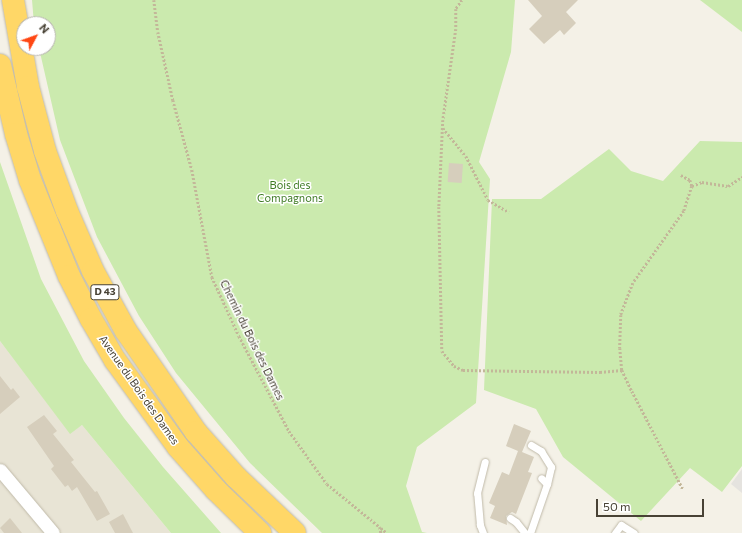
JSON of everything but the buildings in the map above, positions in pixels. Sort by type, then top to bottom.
[{"type":"highway","name":"Avenue du Bois des Dames","points":[[13,0],[28,87],[45,151],[67,211],[93,271],[126,331],[196,432],[236,477],[295,533]]},
{"type":"highway","name":"Avenue du Bois des Dames","points":[[0,65],[16,134],[30,180],[66,269],[91,319],[115,360],[178,447],[216,490],[260,533]]},
{"type":"street","points":[[0,470],[53,533]]},
{"type":"lane","points":[[530,533],[548,484],[552,467],[541,451],[531,446]]},
{"type":"lane","points":[[483,533],[480,525],[478,493],[485,462]]},
{"type":"lane","points":[[541,478],[548,484]]},
{"type":"lane","points":[[510,518],[516,522],[525,533]]},
{"type":"lane","points":[[615,533],[622,525],[634,533]]},
{"type":"path","name":"Chemin du Bois des Dames","points":[[154,0],[173,100],[192,170],[212,277],[239,336],[289,431],[327,484],[387,533]]},
{"type":"path","points":[[462,0],[456,9],[443,128],[440,208],[442,351],[454,366],[463,370],[600,372],[622,370]]},
{"type":"path","points":[[443,128],[466,156],[488,200],[509,212]]},
{"type":"path","points":[[681,175],[690,180],[692,186],[684,211],[633,283],[621,315],[622,370],[683,489]]},
{"type":"path","points":[[692,186],[702,182],[728,186],[742,177]]},
{"type":"path","points":[[380,527],[381,533]]},
{"type":"shaded area","points":[[0,341],[70,433],[82,425],[171,533],[0,533]]},
{"type":"shaded area","points":[[742,469],[742,493],[731,484]]},
{"type":"green space","name":"Bois des Compagnons","points":[[32,0],[515,0],[511,52],[479,162],[490,179],[476,403],[417,447],[406,486],[422,532],[427,533],[322,533],[250,463],[176,373],[139,316],[97,237],[60,140],[41,56],[56,56],[56,16],[33,16]]},
{"type":"green space","points":[[700,0],[742,0],[742,32]]},
{"type":"green space","points":[[700,141],[742,142],[742,466],[722,492],[690,468],[641,521],[563,457],[536,409],[484,390],[492,199],[541,199],[609,149],[631,171],[663,181]]},
{"type":"green space","points":[[0,162],[41,279],[84,361],[124,418],[163,467],[221,533],[171,533],[82,425],[70,434],[0,341]]}]
